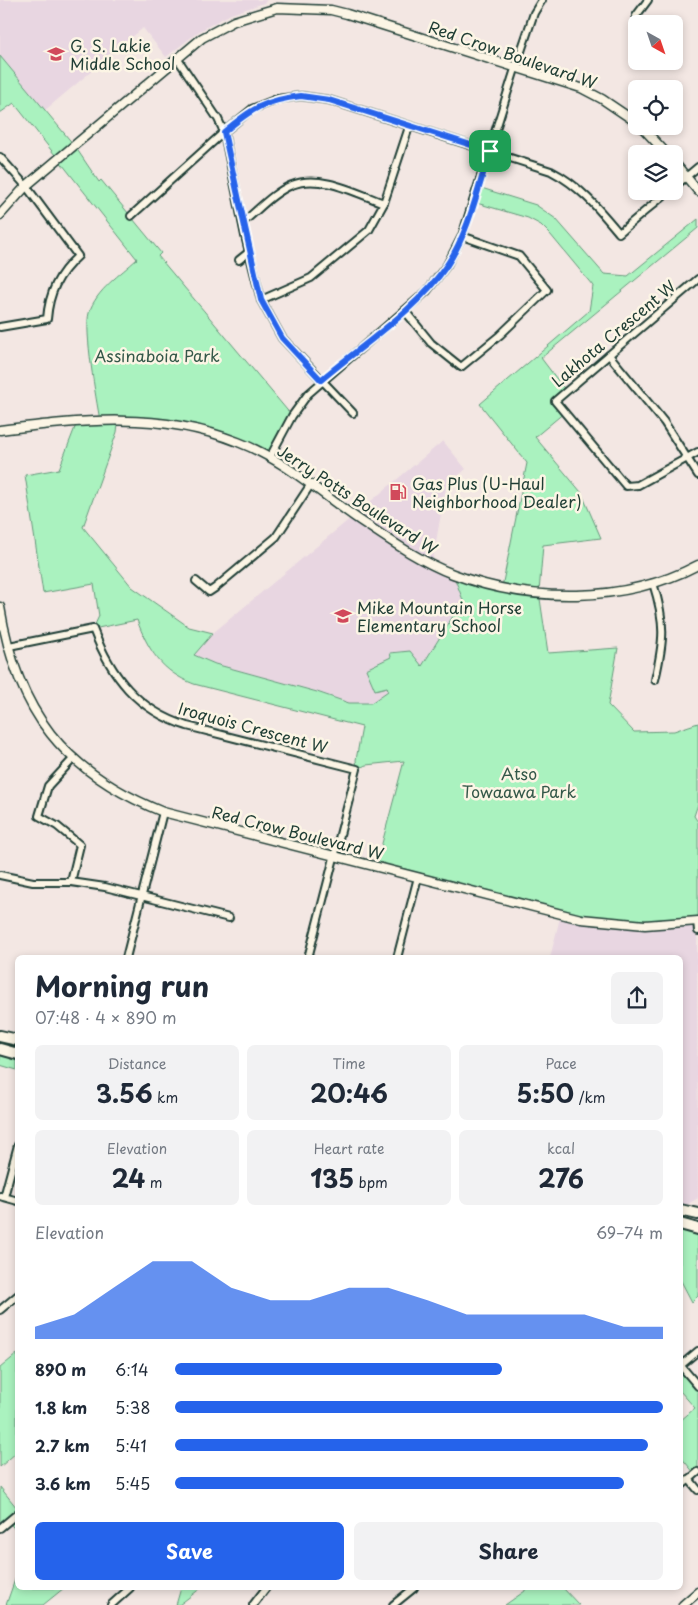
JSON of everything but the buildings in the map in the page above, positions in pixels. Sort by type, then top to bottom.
[{"type":"main road","points":[[0,1036],[15,1039]]},
{"type":"main road","points":[[0,1049],[15,1053]]},
{"type":"main road","points":[[683,1211],[698,1214]]},
{"type":"main road","points":[[683,1225],[698,1229]]},
{"type":"street","points":[[270,457],[300,404],[321,380],[405,311],[447,265],[462,236],[515,69],[534,13],[542,0]]},
{"type":"street","points":[[637,15],[648,0]]},
{"type":"street","name":"Red Crow Boulevard W","points":[[0,215],[26,186],[177,58],[217,29],[276,4],[347,14],[515,69],[581,88],[602,99],[628,117]]},
{"type":"street","points":[[177,58],[224,132],[261,300],[282,338],[353,413]]},
{"type":"street","points":[[131,216],[252,109],[277,98],[301,96],[329,100],[551,171],[566,179],[592,200],[619,233],[658,200]]},
{"type":"street","points":[[261,300],[293,287],[321,271],[369,230],[384,204],[409,127]]},
{"type":"street","points":[[649,135],[659,145]]},
{"type":"street","points":[[0,157],[26,186],[78,256],[58,278],[51,294],[47,319],[0,327]]},
{"type":"street","points":[[683,180],[698,167]]},
{"type":"street","points":[[683,173],[698,191]]},
{"type":"street","points":[[243,222],[291,185],[309,181],[332,186],[384,204]]},
{"type":"street","points":[[405,311],[431,343],[461,368],[500,335],[547,290],[519,256],[462,236]]},
{"type":"street","points":[[239,260],[249,252]]},
{"type":"street","name":"Lakhota Crescent W","points":[[698,279],[555,400],[626,486],[638,485],[698,452]]},
{"type":"street","points":[[609,355],[664,422],[698,475]]},
{"type":"street","name":"Jerry Potts Boulevard W","points":[[0,430],[75,420],[162,422],[216,434],[270,457],[415,555],[453,574],[485,584],[516,590],[567,595],[590,595],[653,584],[698,565]]},
{"type":"street","points":[[196,581],[209,592],[276,537],[311,484]]},
{"type":"street","points":[[653,584],[663,626],[663,644],[655,680]]},
{"type":"street","name":"Red Crow Boulevard W","points":[[0,607],[9,646],[26,697],[48,731],[73,759],[87,771],[120,793],[163,812],[581,919],[645,925],[697,921]]},
{"type":"street","name":"Iroquois Crescent W","points":[[9,646],[93,629],[112,670],[133,694],[161,715],[187,726],[357,770],[335,855]]},
{"type":"street","points":[[71,882],[80,845],[57,826],[39,816],[48,786],[73,759]]},
{"type":"street","points":[[127,955],[163,812]]},
{"type":"street","points":[[309,955],[335,855]]},
{"type":"street","points":[[0,875],[33,882],[71,882],[142,896],[228,918]]},
{"type":"street","points":[[398,955],[418,877]]},
{"type":"street","points":[[697,921],[698,931]]},
{"type":"street","points":[[15,1155],[2,1197],[15,1200]]},
{"type":"street","points":[[0,1310],[15,1298]]},
{"type":"street","points":[[683,1364],[698,1352]]},
{"type":"street","points":[[683,1369],[698,1386]]},
{"type":"street","points":[[683,1484],[698,1473]]},
{"type":"street","points":[[689,1479],[698,1490]]},
{"type":"street","points":[[0,1528],[15,1516]]},
{"type":"street","points":[[111,1605],[128,1590]]},
{"type":"street","points":[[253,1605],[264,1590]]},
{"type":"street","points":[[393,1605],[412,1590]]},
{"type":"street","points":[[683,1605],[698,1592]]},
{"type":"shaded area","name":"G. S. Lakie Middle School","points":[[0,0],[267,0],[264,3],[231,14],[198,32],[166,57],[143,28],[44,111],[0,56]]},
{"type":"shaded area","name":"Mike Mountain Horse Elementary School","points":[[443,441],[466,469],[446,486],[432,564],[453,574],[463,600],[422,667],[371,703],[349,703],[317,692],[215,664],[194,655],[213,633]]},
{"type":"shaded area","points":[[561,914],[697,921],[698,1198],[683,1207],[683,955],[551,955]]},
{"type":"green space","points":[[0,56],[74,145],[99,182],[101,180],[161,253],[158,256],[292,416],[270,457],[254,448],[152,420],[119,416],[117,432],[83,527],[132,587],[189,627],[213,633],[194,655],[215,664],[317,692],[349,703],[371,703],[388,691],[387,687],[375,690],[366,669],[391,657],[390,653],[410,651],[422,666],[463,600],[453,574],[502,587],[527,463],[480,404],[589,311],[593,286],[550,234],[541,225],[528,218],[473,202],[478,187],[536,205],[556,219],[604,274],[628,276],[698,219],[698,228],[541,358],[566,391],[555,400],[565,412],[535,437],[581,492],[601,538],[543,545],[539,592],[548,653],[618,648],[608,705],[634,732],[674,731],[698,723],[698,804],[694,816],[698,822],[698,921],[598,921],[376,866],[404,761],[366,765],[357,769],[356,760],[362,727],[194,684],[183,679],[173,673],[158,659],[146,641],[137,620],[93,629],[99,616],[94,584],[43,593],[25,475],[59,469],[79,417],[100,420],[89,349],[89,313],[92,305],[103,290],[137,259],[14,103],[0,113]]},
{"type":"green space","points":[[0,1049],[15,1053],[15,1069],[0,1065]]},
{"type":"green space","points":[[683,1225],[698,1229],[698,1296],[692,1302],[683,1285]]},
{"type":"green space","points":[[15,1356],[15,1454],[0,1467],[0,1368]]},
{"type":"green space","points":[[683,1369],[698,1386],[698,1472],[695,1474],[683,1460],[683,1418],[695,1408],[683,1394]]},
{"type":"green space","points":[[0,1487],[15,1506],[15,1530],[8,1521],[0,1528]]},
{"type":"green space","points":[[15,1580],[15,1590],[62,1590],[43,1605],[6,1605]]},
{"type":"green space","points":[[180,1590],[198,1590],[179,1605],[176,1605]]},
{"type":"green space","points":[[565,1590],[579,1605],[505,1605],[525,1591]]},
{"type":"place","name":"G. S. Lakie Middle School","points":[[56,54]]},
{"type":"place","name":"Gas Plus (U-Haul Neighborhood Dealer)","points":[[398,492]]},
{"type":"place","name":"Mike Mountain Horse Elementary School","points":[[343,616]]},
{"type":"route","points":[[315,97],[490,151],[462,236],[447,265],[427,291],[321,380],[282,338],[261,300],[245,236],[224,132],[252,109],[265,102],[277,98],[315,97]]},
{"type":"park label","name":"Assinaboia Park","points":[[157,355]]},
{"type":"park label","name":"Atso Towaawa Park","points":[[519,782]]}]
